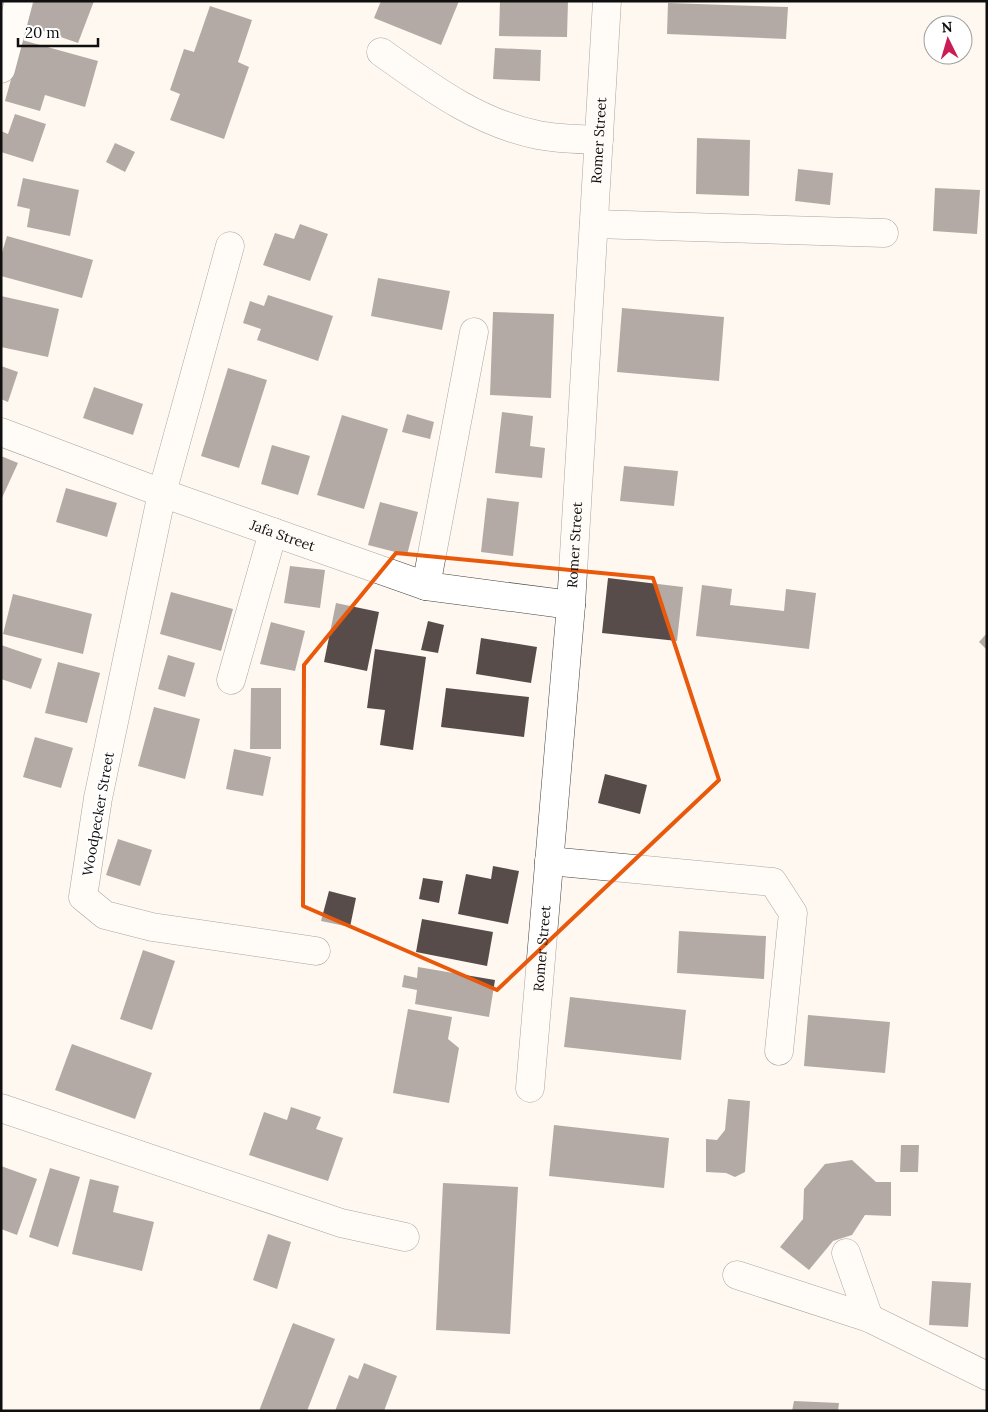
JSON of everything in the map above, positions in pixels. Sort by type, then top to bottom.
[{"type":"street","points":[[1,69],[6,33],[19,1]]},
{"type":"street","name":"Romer Street","points":[[530,1088],[571,605],[608,1]]},
{"type":"street","points":[[381,52],[440,94],[492,123],[539,136],[599,140]]},
{"type":"street","points":[[594,224],[884,233]]},
{"type":"street","points":[[162,493],[230,246]]},
{"type":"street","points":[[426,586],[474,332]]},
{"type":"street","name":"Jafa Street","points":[[1,432],[162,493],[426,586],[571,605]]},
{"type":"street","name":"Woodpecker Street","points":[[162,493],[98,798],[83,897],[105,915],[152,927],[316,951]]},
{"type":"street","points":[[231,680],[273,532]]},
{"type":"street","points":[[549,861],[773,882],[793,913],[779,1051]]},
{"type":"street","points":[[1,1108],[341,1223],[404,1237]]},
{"type":"street","points":[[846,1254],[869,1318]]},
{"type":"street","points":[[737,1275],[869,1318],[987,1376]]},
{"type":"highlighted area","points":[[396,553],[653,578],[719,780],[497,990],[303,906],[304,665]]},
{"type":"building","points":[[34,1],[94,1],[78,43],[26,25]]},
{"type":"building","points":[[381,1],[459,1],[441,45],[374,18]]},
{"type":"building","points":[[500,1],[568,1],[567,37],[499,36]]},
{"type":"building","points":[[668,3],[788,7],[786,39],[667,34]]},
{"type":"building","points":[[210,6],[252,20],[238,62],[249,67],[224,139],[170,120],[180,94],[170,90],[184,49],[194,52]]},
{"type":"building","points":[[22,40],[98,61],[85,107],[45,95],[40,111],[5,101]]},
{"type":"building","points":[[495,48],[541,50],[540,81],[493,79]]},
{"type":"building","points":[[15,114],[46,124],[33,162],[1,152],[1,131],[8,134]]},
{"type":"building","points":[[697,138],[750,140],[749,196],[696,194]]},
{"type":"building","points":[[115,143],[135,152],[125,172],[106,162]]},
{"type":"building","points":[[798,169],[833,173],[830,205],[795,201]]},
{"type":"building","points":[[23,178],[79,190],[70,236],[27,227],[30,209],[17,206]]},
{"type":"building","points":[[935,188],[980,190],[977,234],[933,231]]},
{"type":"building","points":[[300,224],[328,234],[310,281],[263,265],[275,233],[294,239]]},
{"type":"building","points":[[7,236],[93,260],[82,298],[1,276],[1,256]]},
{"type":"building","points":[[378,278],[450,291],[442,330],[371,316]]},
{"type":"building","points":[[268,295],[333,316],[318,361],[257,340],[261,329],[243,323],[250,301],[264,306]]},
{"type":"building","points":[[1,296],[59,309],[48,357],[1,347]]},
{"type":"building","points":[[622,308],[724,317],[719,381],[617,372]]},
{"type":"building","points":[[493,312],[554,314],[551,398],[490,395]]},
{"type":"building","points":[[1,366],[18,372],[8,402],[1,399]]},
{"type":"building","points":[[228,368],[267,380],[239,468],[201,456]]},
{"type":"building","points":[[94,387],[143,404],[133,435],[83,418]]},
{"type":"building","points":[[502,412],[533,416],[530,446],[545,448],[542,478],[495,473]]},
{"type":"building","points":[[407,414],[434,422],[430,439],[402,432]]},
{"type":"building","points":[[342,415],[388,429],[364,509],[317,495]]},
{"type":"building","points":[[272,445],[310,456],[298,495],[261,484]]},
{"type":"building","points":[[1,456],[18,463],[1,500]]},
{"type":"building","points":[[624,466],[678,471],[674,506],[620,501]]},
{"type":"building","points":[[66,488],[117,503],[107,537],[56,522]]},
{"type":"building","points":[[487,498],[519,502],[513,556],[481,552]]},
{"type":"building","points":[[380,502],[418,512],[407,555],[368,545]]},
{"type":"building","points":[[290,566],[325,570],[320,608],[284,603]]},
{"type":"building","points":[[608,578],[683,587],[677,641],[602,633]]},
{"type":"building","points":[[702,585],[732,589],[730,605],[784,611],[786,589],[816,593],[809,649],[696,636]]},
{"type":"building","points":[[171,592],[233,609],[221,651],[160,634]]},
{"type":"building","points":[[13,594],[92,614],[83,654],[3,634]]},
{"type":"building","points":[[336,603],[379,612],[367,671],[324,662]]},
{"type":"building","points":[[428,621],[444,625],[438,653],[421,650]]},
{"type":"building","points":[[271,622],[305,631],[295,671],[260,664]]},
{"type":"building","points":[[987,633],[987,650],[979,642]]},
{"type":"building","points":[[481,638],[537,647],[531,683],[476,674]]},
{"type":"building","points":[[1,645],[42,659],[31,689],[1,679]]},
{"type":"building","points":[[375,649],[426,657],[413,750],[380,745],[385,710],[367,708]]},
{"type":"building","points":[[168,655],[195,663],[185,697],[158,689]]},
{"type":"building","points":[[58,662],[100,673],[87,723],[45,713]]},
{"type":"building","points":[[251,688],[281,688],[281,749],[250,749]]},
{"type":"building","points":[[446,688],[529,697],[524,737],[441,727]]},
{"type":"building","points":[[154,707],[200,719],[185,779],[138,766]]},
{"type":"building","points":[[35,737],[73,748],[61,788],[23,777]]},
{"type":"building","points":[[234,749],[271,757],[263,796],[226,789]]},
{"type":"building","points":[[605,774],[647,785],[640,814],[598,803]]},
{"type":"building","points":[[118,839],[152,850],[140,886],[106,875]]},
{"type":"building","points":[[493,866],[519,871],[508,924],[458,914],[466,874],[491,879]]},
{"type":"building","points":[[423,878],[443,881],[439,903],[419,899]]},
{"type":"building","points":[[329,891],[356,898],[350,927],[321,921]]},
{"type":"building","points":[[422,919],[493,932],[487,966],[416,952]]},
{"type":"building","points":[[679,931],[766,936],[764,979],[677,973]]},
{"type":"building","points":[[143,950],[175,961],[152,1030],[120,1019]]},
{"type":"building","points":[[418,967],[495,980],[489,1017],[415,1004],[417,990],[402,987],[404,975],[417,978]]},
{"type":"building","points":[[570,997],[686,1010],[681,1060],[564,1047]]},
{"type":"building","points":[[408,1009],[452,1017],[448,1039],[459,1048],[449,1103],[393,1093]]},
{"type":"building","points":[[808,1015],[890,1022],[885,1073],[804,1066]]},
{"type":"building","points":[[72,1044],[152,1073],[135,1119],[55,1090]]},
{"type":"building","points":[[728,1099],[750,1101],[745,1172],[735,1177],[726,1173],[706,1172],[706,1139],[717,1140],[725,1130]]},
{"type":"building","points":[[291,1107],[321,1117],[316,1129],[343,1138],[328,1181],[249,1155],[264,1112],[287,1120]]},
{"type":"building","points":[[554,1125],[669,1138],[664,1188],[549,1176]]},
{"type":"building","points":[[901,1145],[919,1145],[918,1172],[900,1172]]},
{"type":"building","points":[[852,1160],[876,1182],[891,1182],[891,1216],[865,1215],[852,1235],[833,1241],[809,1270],[780,1247],[803,1219],[804,1189],[825,1164]]},
{"type":"building","points":[[1,1166],[37,1179],[17,1235],[1,1229]]},
{"type":"building","points":[[50,1168],[80,1177],[58,1247],[29,1237]]},
{"type":"building","points":[[90,1179],[119,1186],[113,1212],[154,1222],[142,1271],[72,1254]]},
{"type":"building","points":[[443,1183],[518,1187],[510,1334],[436,1330]]},
{"type":"building","points":[[268,1234],[291,1242],[277,1289],[253,1280]]},
{"type":"building","points":[[932,1281],[971,1283],[968,1327],[929,1325]]},
{"type":"building","points":[[293,1323],[335,1339],[307,1411],[259,1411]]},
{"type":"building","points":[[364,1363],[397,1376],[384,1411],[335,1411],[349,1375],[358,1379]]},
{"type":"building","points":[[794,1401],[839,1403],[838,1411],[792,1411]]}]
